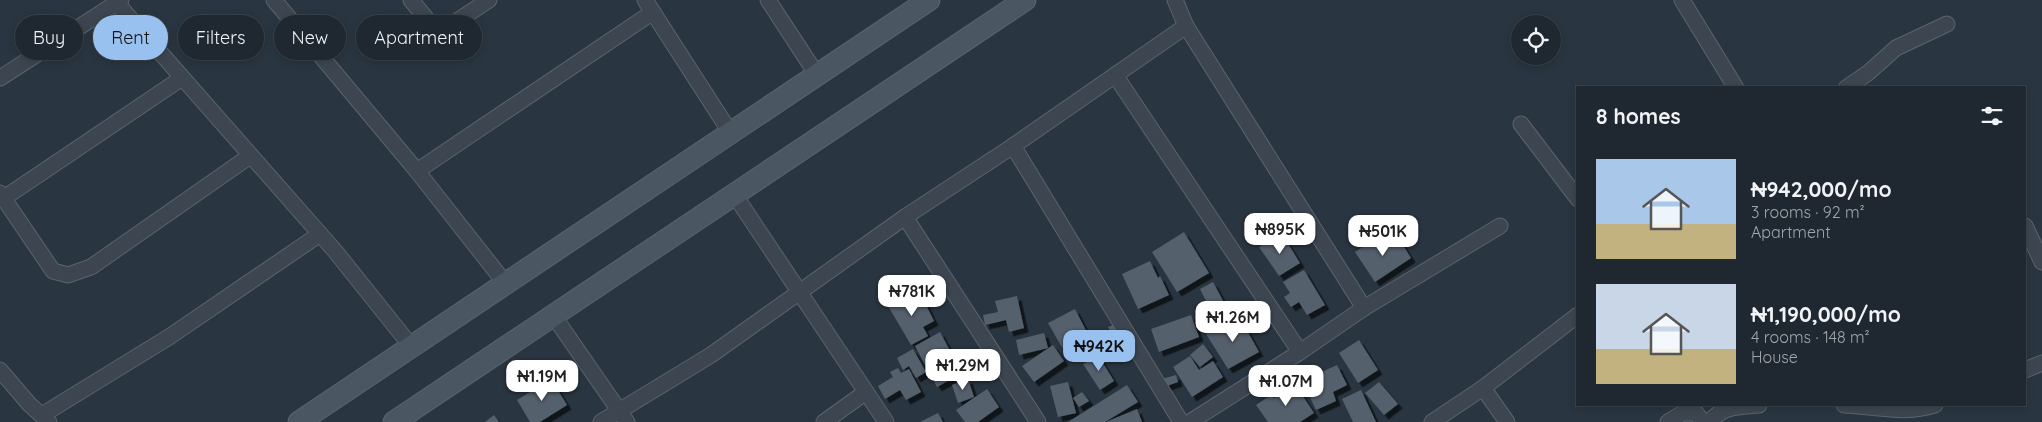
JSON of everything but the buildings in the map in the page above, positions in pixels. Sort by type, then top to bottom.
[{"type":"main road","points":[[299,422],[929,0]]},
{"type":"main road","points":[[394,422],[1025,0]]},
{"type":"street","points":[[274,0],[417,171],[505,283]]},
{"type":"street","points":[[411,0],[430,23],[442,28],[451,25],[489,0]]},
{"type":"street","points":[[768,0],[817,75]]},
{"type":"street","points":[[1175,0],[1186,26],[1364,308]]},
{"type":"street","points":[[1682,0],[1735,86]]},
{"type":"street","points":[[0,78],[117,1],[182,78],[320,234],[411,346]]},
{"type":"street","points":[[417,171],[649,6],[730,132]]},
{"type":"street","points":[[1849,86],[1868,74],[1896,48],[1947,24]]},
{"type":"street","points":[[601,422],[623,416],[905,217],[1013,146],[1186,26]]},
{"type":"street","points":[[1116,75],[1300,352]]},
{"type":"street","points":[[182,78],[2,196],[53,271],[68,275],[91,267],[250,156]]},
{"type":"street","points":[[1521,124],[1576,196]]},
{"type":"street","points":[[1013,146],[1181,422]]},
{"type":"street","points":[[734,194],[886,422]]},
{"type":"street","points":[[905,217],[1038,422]]},
{"type":"street","points":[[1190,422],[1300,352],[1364,308],[1500,226]]},
{"type":"street","points":[[2026,228],[2042,262]]},
{"type":"street","points":[[0,370],[45,419],[320,234]]},
{"type":"street","points":[[554,315],[623,416]]},
{"type":"street","points":[[1432,422],[1483,388],[1576,317]]},
{"type":"street","points":[[2026,370],[2042,363]]},
{"type":"street","points":[[1483,388],[1507,422]]},
{"type":"street","points":[[824,422],[866,392]]},
{"type":"street","points":[[1709,422],[1717,414],[1728,408],[1749,406]]},
{"type":"street","points":[[1855,406],[1901,410],[1917,410],[1931,406]]},
{"type":"street","points":[[1668,422],[1683,413],[1698,413]]}]
